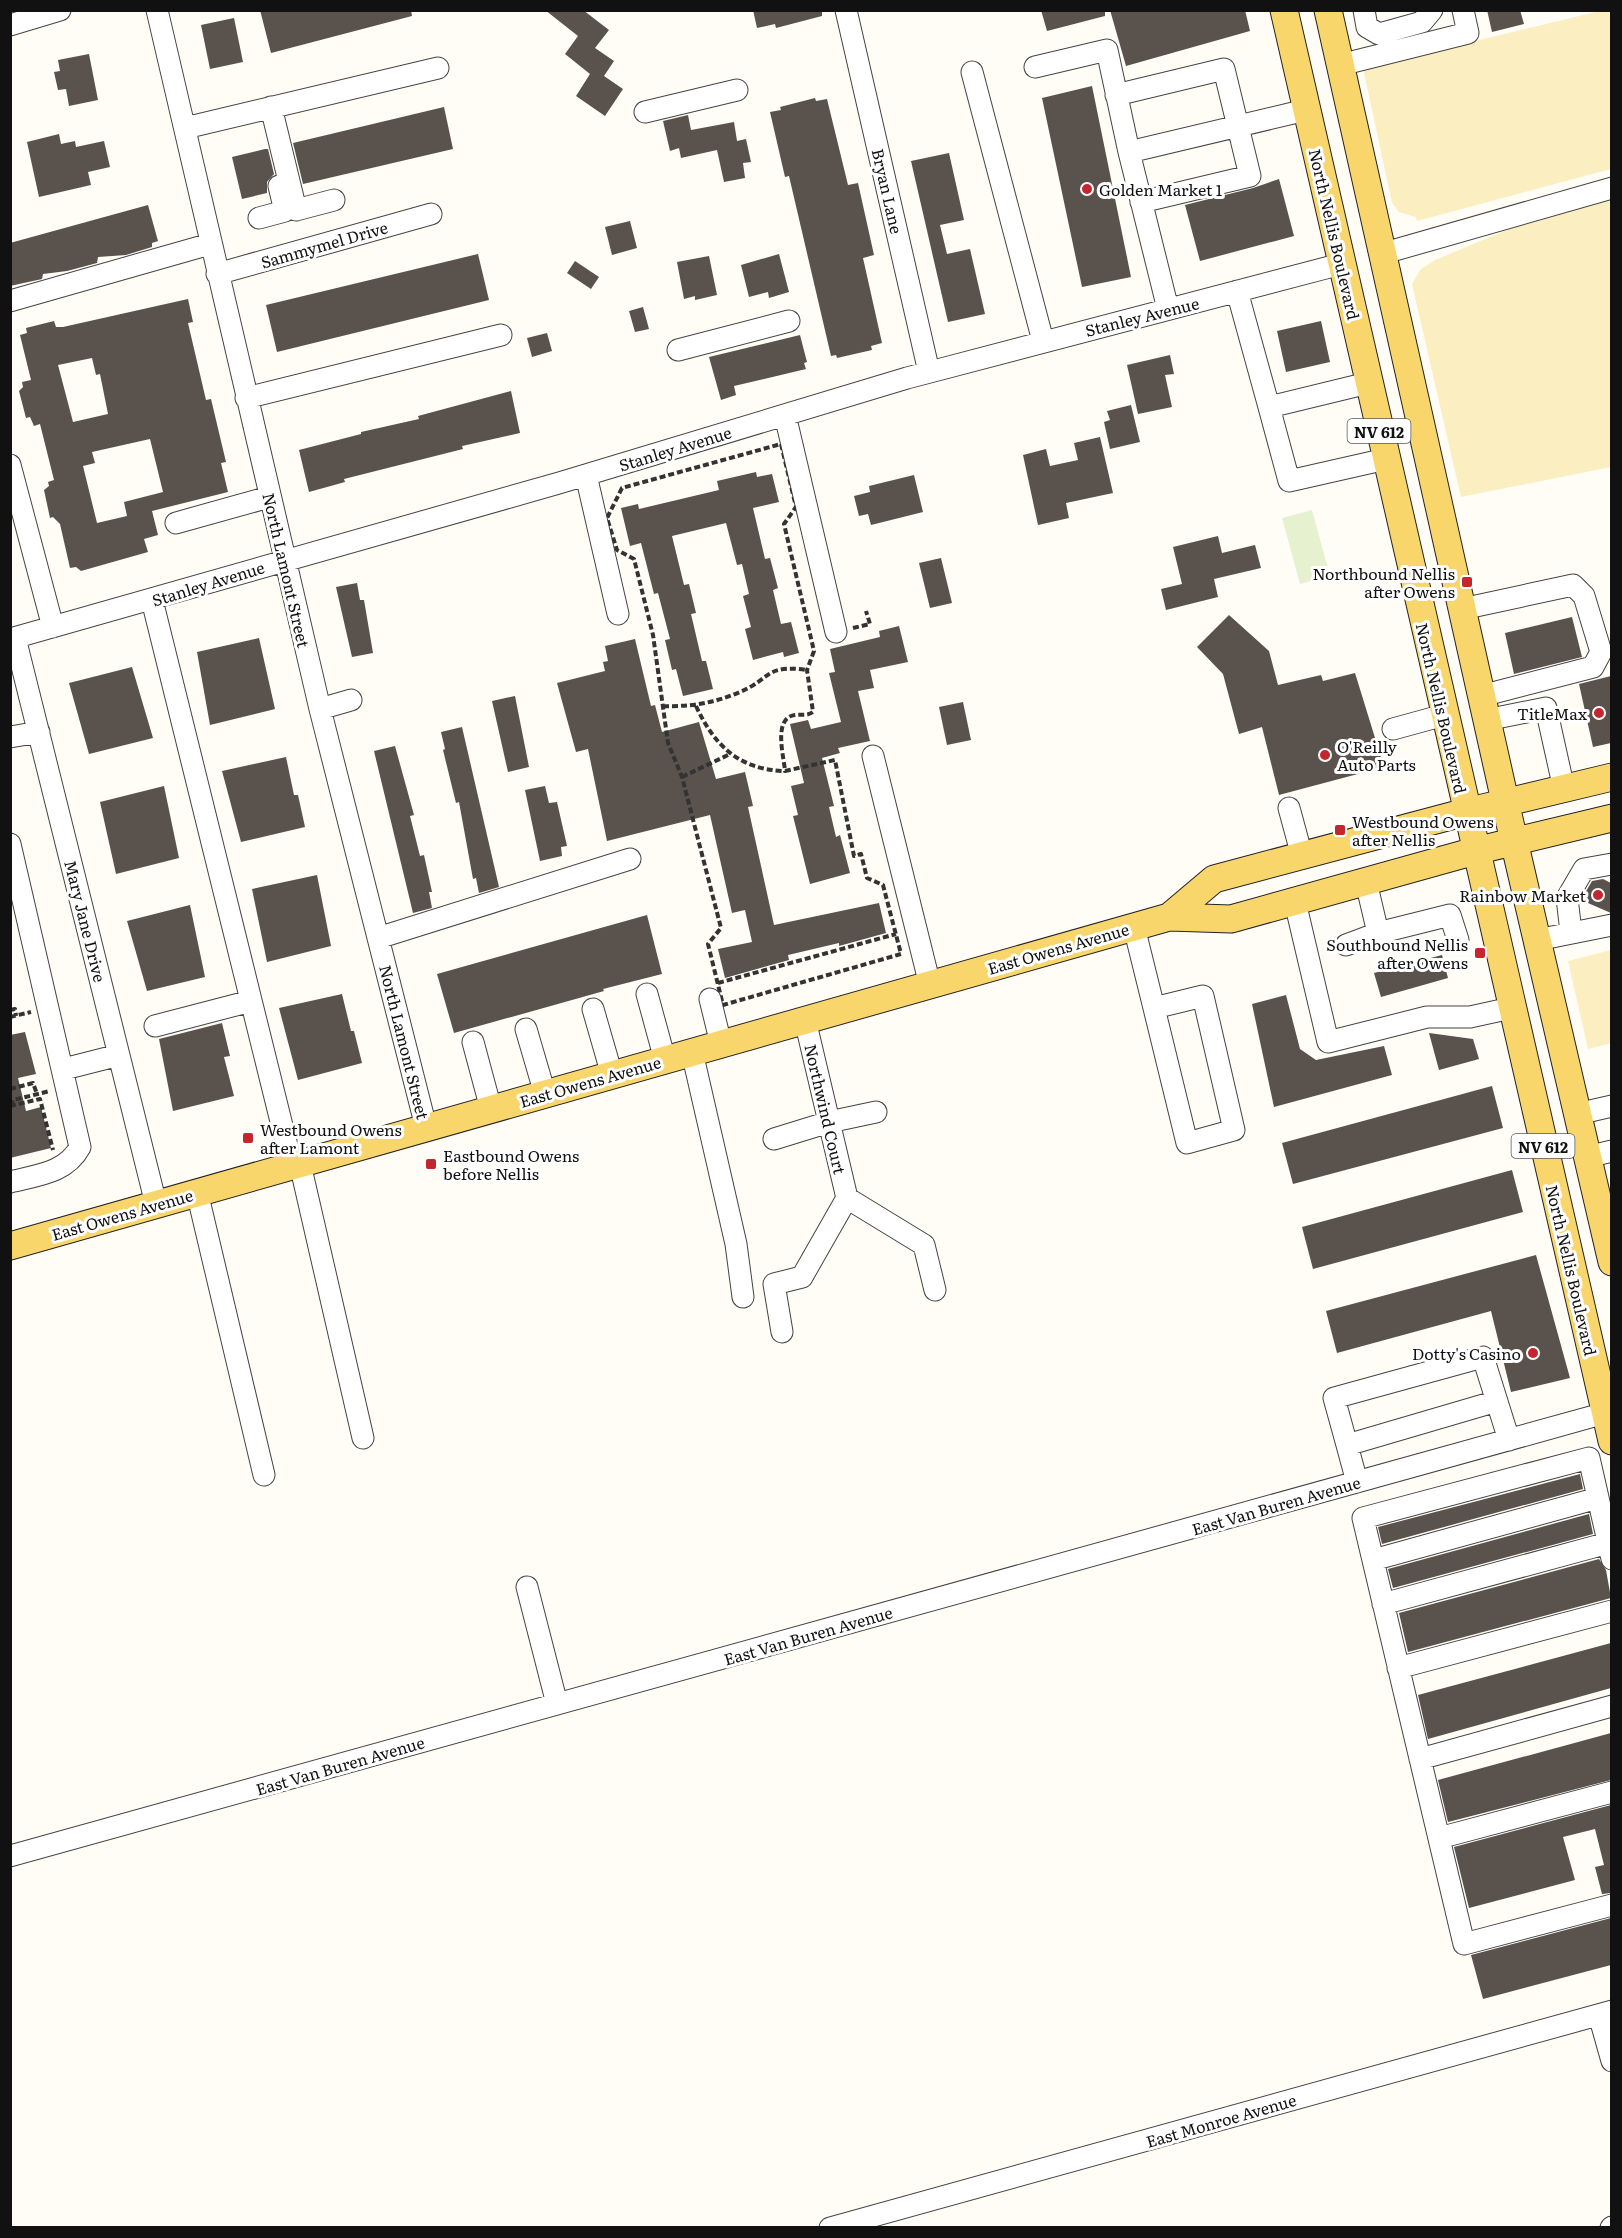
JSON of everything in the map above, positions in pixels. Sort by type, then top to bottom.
[{"type":"main road","name":"North Nellis Boulevard","points":[[1284,10],[1511,1008],[1608,1414],[1611,1441]]},
{"type":"main road","name":"NV 612","points":[[1329,15],[1461,609],[1577,1114],[1599,1154],[1611,1262]]},
{"type":"main road","name":"East Owens Avenue","points":[[1169,916],[1214,879],[1466,812],[1611,777]]},
{"type":"main road","name":"East Owens Avenue","points":[[10,1245],[1169,916],[1230,919],[1475,851],[1611,818]]},
{"type":"street","points":[[10,25],[60,10]]},
{"type":"street","name":"North Lamont Street","points":[[157,10],[320,710],[426,1127]]},
{"type":"street","name":"Bryan Lane","points":[[846,10],[929,372]]},
{"type":"street","points":[[1329,15],[1364,11],[1367,27],[1379,34],[1422,22],[1432,10]]},
{"type":"street","points":[[1340,65],[1468,33],[1463,10]]},
{"type":"street","points":[[1035,66],[1107,50],[1129,152],[1168,309]]},
{"type":"street","points":[[185,128],[438,68]]},
{"type":"street","points":[[1116,95],[1224,69],[1250,176],[1141,202]]},
{"type":"street","points":[[972,72],[1043,341]]},
{"type":"street","points":[[645,112],[737,90]]},
{"type":"street","points":[[266,109],[296,210],[334,200]]},
{"type":"street","points":[[259,218],[285,211],[266,109]]},
{"type":"street","points":[[1129,152],[1306,110]]},
{"type":"street","points":[[1381,254],[1611,188]]},
{"type":"street","name":"Sammymel Drive","points":[[217,274],[431,214]]},
{"type":"street","points":[[10,301],[210,244]]},
{"type":"street","name":"Stanley Avenue","points":[[13,638],[586,475],[929,372],[1341,264]]},
{"type":"street","points":[[1237,291],[1289,481],[1386,459]]},
{"type":"street","points":[[678,350],[789,321]]},
{"type":"street","points":[[246,398],[501,335]]},
{"type":"street","points":[[1269,407],[1368,383]]},
{"type":"street","points":[[785,415],[836,632]]},
{"type":"street","points":[[10,465],[53,627]]},
{"type":"street","points":[[586,475],[618,614]]},
{"type":"street","points":[[176,523],[269,497]]},
{"type":"street","points":[[1461,609],[1573,585],[1584,596],[1600,652],[1593,666],[1484,708]]},
{"type":"street","points":[[153,600],[251,1001],[296,1165],[363,1438]]},
{"type":"street","name":"Mary Jane Drive","points":[[13,638],[39,732],[156,1204]]},
{"type":"street","points":[[320,710],[351,700]]},
{"type":"street","points":[[1484,708],[1546,708],[1564,789]]},
{"type":"street","points":[[1393,729],[1444,716]]},
{"type":"street","points":[[10,737],[39,732]]},
{"type":"street","points":[[873,756],[930,985]]},
{"type":"street","points":[[1289,808],[1302,856]]},
{"type":"street","points":[[10,844],[66,1078],[80,1147],[72,1161],[55,1170],[10,1182]]},
{"type":"street","points":[[378,938],[630,859]]},
{"type":"street","points":[[1571,932],[1567,898],[1584,868],[1611,864]]},
{"type":"street","points":[[1366,882],[1378,933]]},
{"type":"street","points":[[1295,902],[1328,1042],[1427,1017],[1470,1017],[1511,1008]]},
{"type":"street","points":[[1346,945],[1378,933],[1450,915],[1458,940]]},
{"type":"street","points":[[1537,940],[1611,925]]},
{"type":"street","points":[[1134,927],[1187,1143],[1234,1130],[1203,996],[1154,1008]]},
{"type":"street","points":[[714,991],[721,1044]]},
{"type":"street","points":[[647,994],[665,1060]]},
{"type":"street","points":[[155,1026],[251,1001]]},
{"type":"street","points":[[593,1008],[612,1075]]},
{"type":"street","name":"Northwind Court","points":[[805,1020],[847,1198]]},
{"type":"street","points":[[526,1029],[544,1094]]},
{"type":"street","points":[[473,1042],[491,1109]]},
{"type":"street","points":[[692,1052],[736,1244],[743,1298]]},
{"type":"street","points":[[66,1078],[119,1055]]},
{"type":"street","points":[[1577,1114],[1611,1106]]},
{"type":"street","points":[[774,1139],[829,1122],[876,1112]]},
{"type":"street","points":[[197,1192],[264,1475]]},
{"type":"street","points":[[782,1332],[774,1284],[802,1277],[847,1198],[924,1245],[935,1290]]},
{"type":"street","points":[[1357,1482],[1334,1398],[1483,1357],[1509,1440]]},
{"type":"street","points":[[1347,1445],[1497,1401]]},
{"type":"street","name":"East Van Buren Avenue","points":[[10,1856],[1608,1414]]},
{"type":"street","points":[[1383,1604],[1610,1551],[1589,1458],[1363,1518],[1372,1560],[1464,1944],[1611,1905]]},
{"type":"street","points":[[1372,1560],[1598,1498]]},
{"type":"street","points":[[527,1587],[557,1704]]},
{"type":"street","points":[[1398,1668],[1611,1611]]},
{"type":"street","points":[[1420,1759],[1611,1706]]},
{"type":"street","points":[[1439,1838],[1611,1792]]},
{"type":"street","points":[[1605,2013],[1611,2061]]},
{"type":"street","name":"East Monroe Avenue","points":[[830,2228],[1605,2013]]},
{"type":"path","points":[[696,706],[702,720],[728,755],[776,771],[785,771],[835,760],[854,856],[861,854],[867,878],[883,885],[901,954],[723,1005],[714,991],[708,944],[721,928],[682,777],[668,743],[653,635],[634,559],[617,550],[608,518],[622,488],[782,444],[796,507],[784,524],[814,651],[807,670],[813,712],[808,716],[791,716],[785,721],[781,732],[785,771]]},
{"type":"path","points":[[663,706],[696,706],[741,692],[772,670],[788,668],[807,670]]},
{"type":"path","points":[[682,777],[728,755]]},
{"type":"path","points":[[714,991],[896,934]]},
{"type":"path","points":[[10,1010],[15,1009],[16,1016]]},
{"type":"path","points":[[11,1106],[13,1100],[36,1094],[66,1078]]},
{"type":"path","points":[[10,1089],[33,1083],[36,1094]]},
{"type":"path","points":[[11,1106],[40,1099],[53,1156]]},
{"type":"sand","points":[[1600,11],[1611,11],[1611,169],[1417,221],[1416,217],[1399,212],[1392,203],[1363,68]]},
{"type":"sand","points":[[1611,197],[1611,467],[1461,497],[1412,284],[1420,270],[1435,260],[1531,220]]},
{"type":"sand","points":[[1611,950],[1611,1043],[1588,1049],[1568,961]]},
{"type":"green space","points":[[1312,510],[1330,576],[1300,584],[1282,518]]},
{"type":"building","points":[[260,10],[411,10],[412,16],[271,53]]},
{"type":"building","points":[[545,10],[583,10],[609,30],[595,48],[614,61],[604,76],[623,89],[605,116],[576,96],[590,74],[565,54],[578,36]]},
{"type":"building","points":[[753,10],[822,10],[822,16],[776,28],[775,24],[757,28]]},
{"type":"building","points":[[1041,10],[1105,10],[1105,16],[1047,31]]},
{"type":"building","points":[[1110,10],[1245,10],[1250,31],[1126,66]]},
{"type":"building","points":[[1487,10],[1520,10],[1524,24],[1492,32]]},
{"type":"building","points":[[234,18],[243,62],[210,69],[201,25]]},
{"type":"building","points":[[89,54],[98,100],[69,106],[66,89],[58,90],[54,72],[60,71],[58,60]]},
{"type":"building","points":[[1092,86],[1131,277],[1082,287],[1042,98]]},
{"type":"building","points":[[815,98],[816,101],[827,99],[848,185],[858,183],[874,255],[863,258],[882,343],[871,346],[872,350],[837,358],[836,355],[831,356],[789,176],[785,177],[770,112],[781,110],[780,107]]},
{"type":"building","points":[[444,107],[453,149],[303,184],[293,143]]},
{"type":"building","points":[[688,115],[691,130],[734,122],[737,141],[746,139],[751,162],[743,163],[745,178],[724,182],[717,150],[681,158],[679,148],[670,151],[663,121]]},
{"type":"building","points":[[59,134],[61,144],[75,141],[76,147],[104,141],[110,167],[88,172],[91,185],[39,197],[27,142]]},
{"type":"building","points":[[268,149],[274,174],[267,182],[267,193],[242,199],[232,157]]},
{"type":"building","points":[[949,153],[964,220],[940,225],[947,254],[970,249],[985,314],[948,322],[911,161]]},
{"type":"building","points":[[1279,179],[1294,236],[1200,261],[1185,205]]},
{"type":"building","points":[[148,205],[158,241],[152,243],[152,247],[126,255],[98,257],[97,263],[67,271],[43,274],[42,279],[10,286],[10,243]]},
{"type":"building","points":[[630,221],[637,248],[612,255],[605,227]]},
{"type":"building","points":[[478,254],[489,300],[277,352],[266,305]]},
{"type":"building","points":[[779,254],[789,292],[769,298],[768,292],[749,297],[741,265]]},
{"type":"building","points":[[709,256],[717,295],[695,300],[695,296],[684,299],[677,262]]},
{"type":"building","points":[[575,261],[599,277],[591,289],[567,273]]},
{"type":"building","points":[[188,299],[193,322],[188,323],[206,400],[211,399],[226,462],[221,463],[228,492],[152,511],[158,535],[144,539],[148,552],[81,571],[76,567],[70,568],[60,524],[53,517],[50,518],[44,490],[49,486],[48,482],[54,480],[40,424],[34,426],[30,417],[26,418],[19,391],[23,387],[22,382],[31,380],[20,335],[27,333],[26,328],[54,321],[56,327]],"holes":[[[92,358],[96,375],[100,374],[108,414],[73,422],[58,365]],[[150,439],[163,492],[124,502],[127,516],[97,523],[83,466],[95,463],[92,452]]]},
{"type":"building","points":[[643,307],[649,329],[635,332],[629,311]]},
{"type":"building","points":[[1321,321],[1330,362],[1286,372],[1277,331]]},
{"type":"building","points":[[547,333],[552,351],[532,357],[527,338]]},
{"type":"building","points":[[800,335],[807,362],[804,363],[806,369],[734,386],[736,395],[721,400],[709,357]]},
{"type":"building","points":[[1170,355],[1174,374],[1165,375],[1172,407],[1138,414],[1127,365]]},
{"type":"building","points":[[511,391],[520,433],[462,446],[463,449],[344,479],[345,482],[309,492],[299,450],[361,434],[361,432],[419,419],[418,416]]},
{"type":"building","points":[[1131,405],[1140,442],[1110,449],[1104,422],[1110,420],[1107,411]]},
{"type":"building","points":[[1100,437],[1113,493],[1066,503],[1069,518],[1038,525],[1023,455],[1046,449],[1050,466],[1078,460],[1074,443]]},
{"type":"building","points":[[756,472],[757,477],[772,474],[779,502],[753,508],[765,559],[770,558],[778,588],[773,590],[781,624],[791,622],[799,653],[784,657],[783,652],[753,660],[745,629],[751,627],[743,596],[749,594],[742,564],[737,565],[726,523],[672,536],[684,585],[689,584],[696,613],[691,614],[702,661],[706,661],[713,689],[683,696],[676,669],[672,670],[665,640],[670,639],[658,593],[654,594],[641,543],[630,546],[621,508],[638,504],[639,509],[719,490],[717,481]]},
{"type":"building","points":[[914,475],[923,512],[871,525],[868,514],[859,516],[854,496],[870,492],[869,486]]},
{"type":"building","points":[[1218,536],[1222,553],[1255,545],[1261,568],[1214,579],[1218,597],[1166,610],[1161,589],[1182,584],[1173,547]]},
{"type":"building","points":[[941,558],[952,603],[930,608],[919,563]]},
{"type":"building","points":[[357,583],[360,600],[364,600],[373,653],[352,657],[336,587]]},
{"type":"building","points":[[1229,615],[1269,651],[1278,685],[1321,675],[1323,681],[1355,673],[1384,767],[1279,795],[1262,727],[1239,734],[1223,674],[1197,647]]},
{"type":"building","points":[[1572,617],[1582,657],[1514,674],[1505,633]]},
{"type":"building","points":[[899,626],[908,662],[870,670],[874,688],[858,691],[870,741],[838,748],[840,753],[822,758],[834,806],[829,807],[836,837],[840,835],[850,873],[810,884],[793,816],[798,815],[791,786],[804,783],[790,724],[808,720],[811,729],[841,722],[829,673],[835,672],[830,649],[880,637],[879,631]]},
{"type":"building","points":[[259,638],[275,709],[210,725],[197,652]]},
{"type":"building","points":[[635,639],[651,706],[655,705],[662,732],[699,722],[716,779],[745,772],[753,806],[748,807],[774,925],[879,903],[886,933],[839,946],[839,943],[788,955],[789,960],[725,978],[718,949],[752,942],[745,910],[732,913],[710,815],[607,841],[588,749],[576,752],[557,683],[605,671],[603,662],[608,661],[605,646]]},
{"type":"building","points":[[132,667],[153,738],[89,754],[69,683]]},
{"type":"building","name":"TitleMax","points":[[1611,676],[1611,743],[1593,747],[1579,684]]},
{"type":"building","points":[[515,696],[529,767],[508,772],[492,701]]},
{"type":"building","points":[[963,702],[971,740],[947,745],[939,707]]},
{"type":"building","points":[[462,727],[499,887],[479,893],[476,878],[473,879],[459,802],[456,803],[441,732]]},
{"type":"building","points":[[395,746],[414,815],[410,816],[420,856],[424,855],[432,892],[429,892],[432,908],[413,913],[374,751]]},
{"type":"building","points":[[286,757],[294,795],[298,795],[305,827],[241,842],[222,771]]},
{"type":"building","points":[[164,786],[179,858],[116,874],[100,802]]},
{"type":"building","points":[[545,786],[549,803],[557,802],[567,846],[561,847],[562,856],[540,861],[525,790]]},
{"type":"building","points":[[317,875],[331,946],[267,962],[252,889]]},
{"type":"building","points":[[1603,879],[1611,883],[1611,913],[1581,900],[1592,881]]},
{"type":"building","points":[[190,905],[205,977],[147,991],[127,921]]},
{"type":"building","points":[[647,915],[662,974],[454,1033],[437,974]]},
{"type":"building","points":[[1442,955],[1448,978],[1381,997],[1374,973]]},
{"type":"building","points":[[342,994],[362,1063],[298,1080],[279,1008]]},
{"type":"building","points":[[1286,995],[1300,1049],[1316,1060],[1384,1046],[1392,1075],[1274,1107],[1252,1004]]},
{"type":"building","points":[[222,1023],[230,1056],[224,1057],[234,1096],[173,1111],[159,1039]]},
{"type":"building","points":[[25,1032],[36,1074],[18,1078],[26,1111],[41,1107],[51,1148],[10,1158],[10,1035]]},
{"type":"building","points":[[1429,1033],[1473,1039],[1479,1059],[1439,1070]]},
{"type":"building","points":[[1492,1086],[1503,1128],[1293,1184],[1282,1143]]},
{"type":"building","points":[[1512,1170],[1523,1212],[1313,1269],[1302,1227]]},
{"type":"building","points":[[1536,1255],[1570,1378],[1511,1392],[1491,1311],[1337,1353],[1326,1311]]},
{"type":"building","points":[[1580,1474],[1583,1489],[1382,1544],[1378,1527]]},
{"type":"building","points":[[1589,1514],[1593,1534],[1393,1588],[1388,1569]]},
{"type":"building","points":[[1599,1559],[1606,1570],[1611,1598],[1408,1652],[1399,1613]]},
{"type":"building","points":[[1611,1643],[1611,1688],[1428,1739],[1418,1695]]},
{"type":"building","points":[[1611,1733],[1611,1780],[1448,1822],[1438,1780]]},
{"type":"building","points":[[1611,1805],[1611,1893],[1602,1894],[1595,1867],[1604,1865],[1595,1829],[1563,1837],[1575,1880],[1469,1908],[1454,1847]]},
{"type":"building","points":[[1611,1918],[1611,1965],[1483,1999],[1471,1955]]},
{"type":"place","name":"Golden Market 1","points":[[1087,189]]},
{"type":"place","name":"Northbound Nellis after Owens","points":[[1467,582]]},
{"type":"place","name":"TitleMax","points":[[1599,713]]},
{"type":"place","name":"O'Reilly Auto Parts","points":[[1325,755]]},
{"type":"place","name":"Westbound Owens after Nellis","points":[[1340,830]]},
{"type":"place","name":"Rainbow Market","points":[[1598,895]]},
{"type":"place","name":"Southbound Nellis after Owens","points":[[1480,953]]},
{"type":"place","name":"Westbound Owens after Lamont","points":[[248,1138]]},
{"type":"place","name":"Eastbound Owens before Nellis","points":[[431,1164]]},
{"type":"place","name":"Dotty's Casino","points":[[1533,1353]]}]
